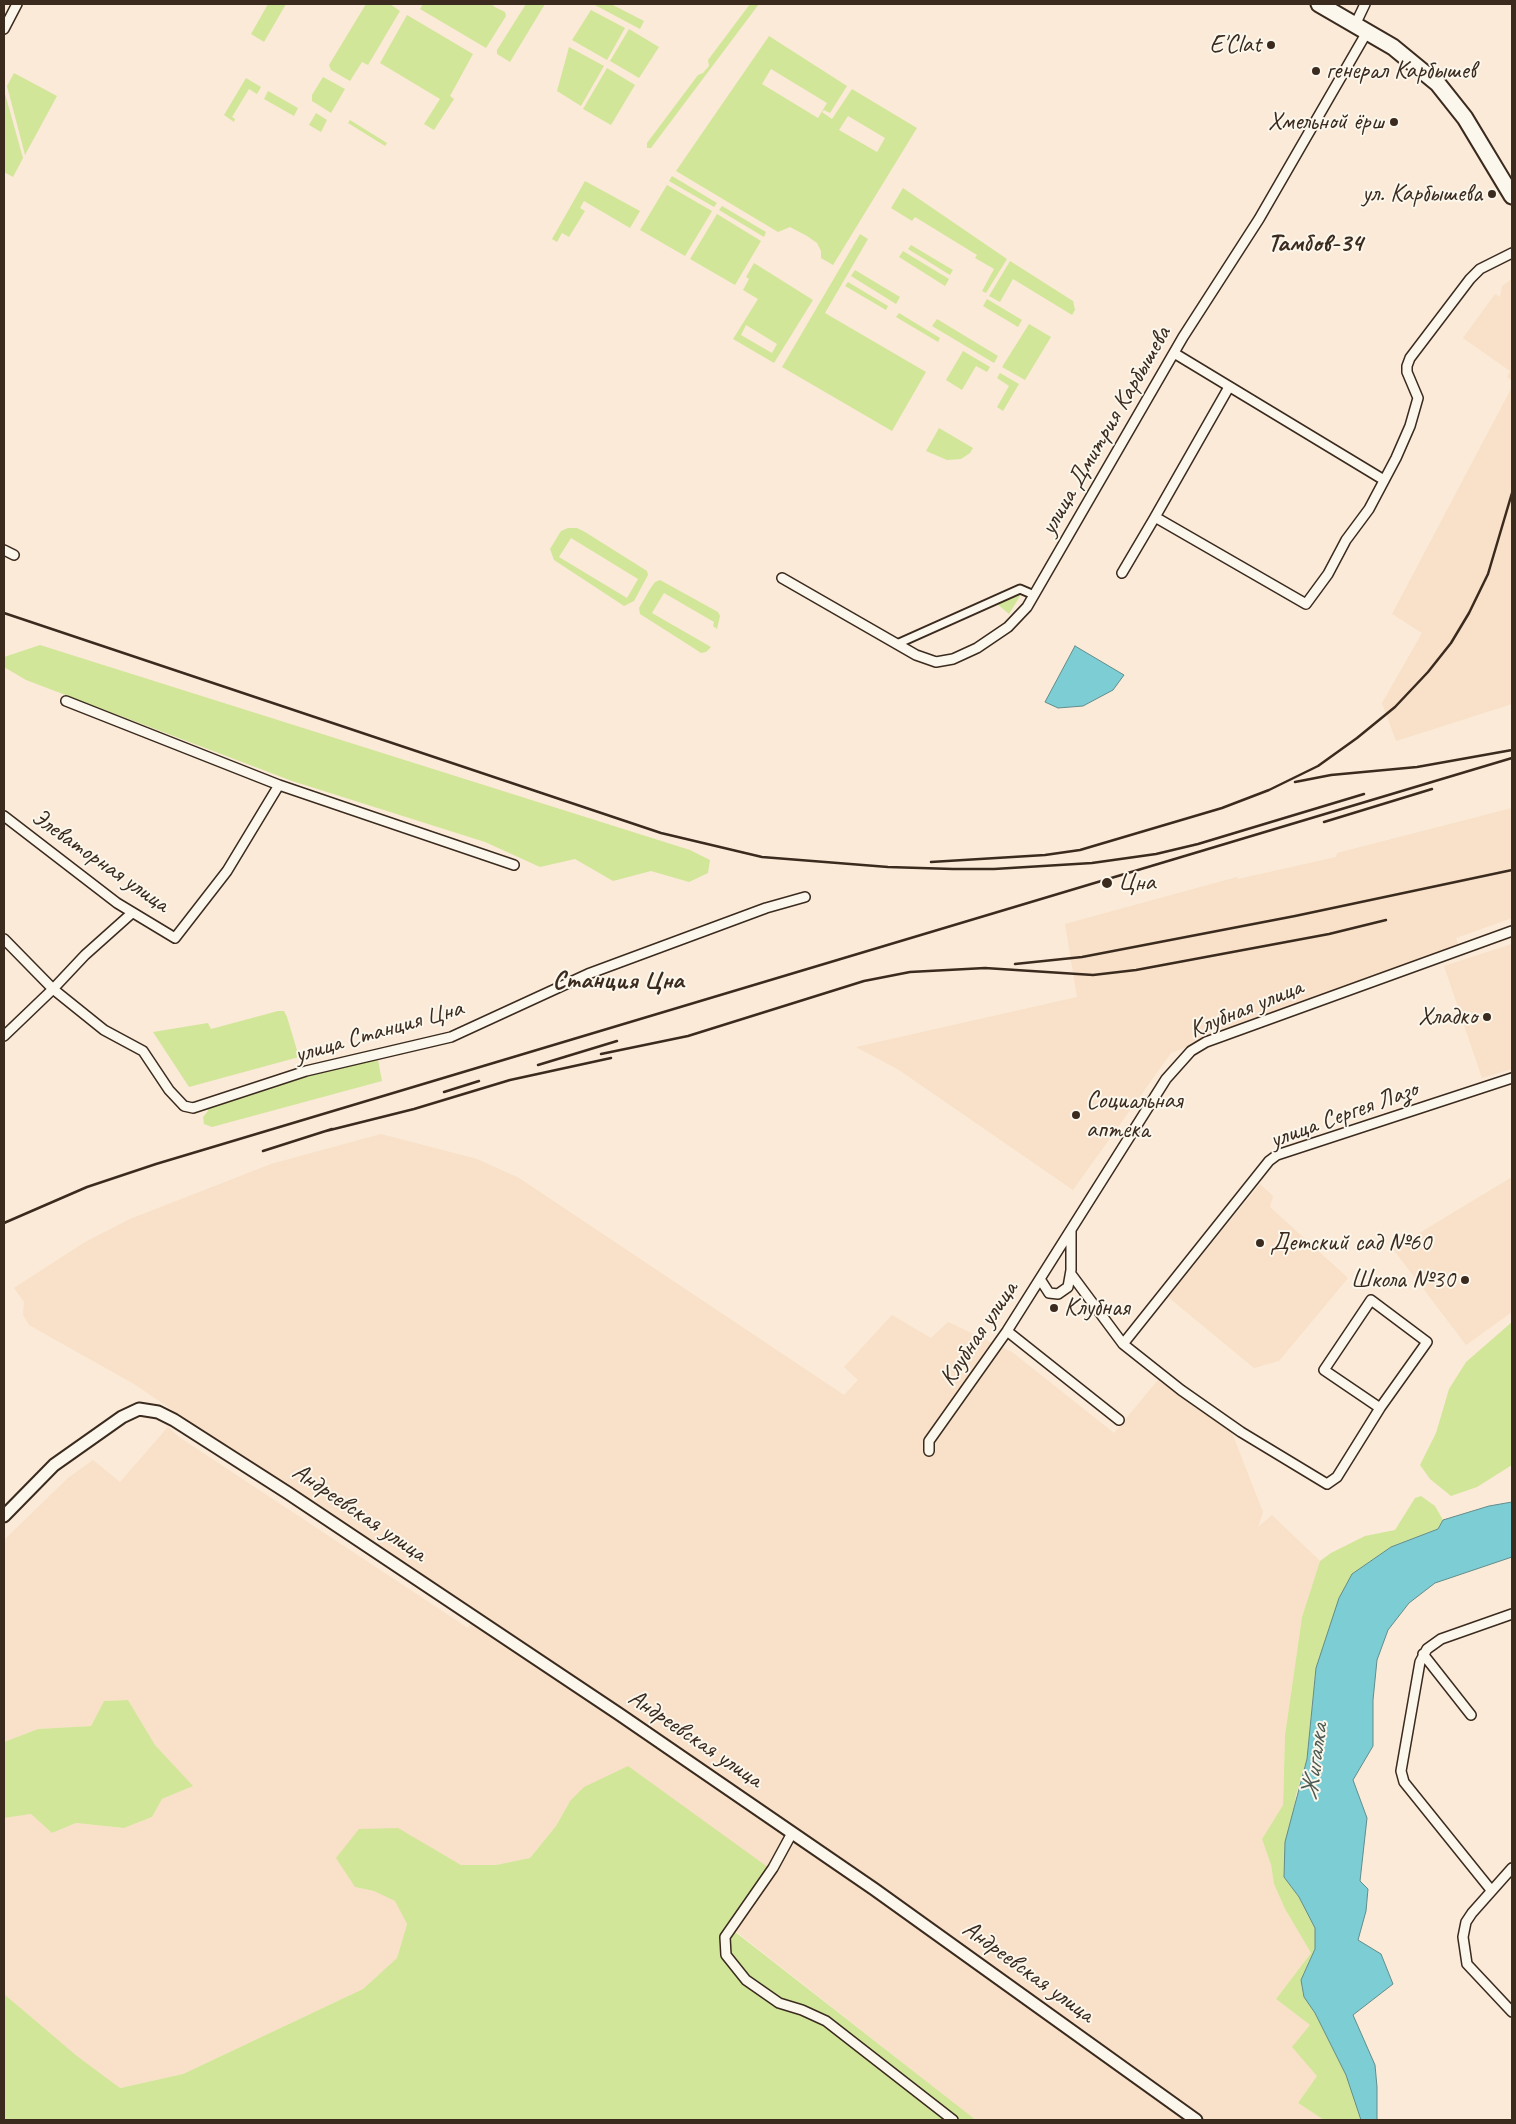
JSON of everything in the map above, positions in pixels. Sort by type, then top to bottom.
[{"type":"main road","points":[[1319,4],[1412,60],[1449,96],[1492,160],[1512,196]]},
{"type":"street","points":[[4,29],[17,4]]},
{"type":"street","name":"улица Дмитрия Карбышева","points":[[782,578],[916,655],[936,662],[953,659],[977,648],[1008,627],[1027,607],[1174,353],[1253,228],[1361,29],[1365,4]]},
{"type":"street","points":[[1155,517],[1306,604],[1328,574],[1346,540],[1369,509],[1396,458],[1416,408],[1418,398],[1407,372],[1410,358],[1480,269],[1512,253]]},
{"type":"street","points":[[1174,353],[1384,480]]},
{"type":"street","points":[[1122,573],[1229,387]]},
{"type":"street","points":[[4,550],[14,555]]},
{"type":"street","points":[[897,644],[1020,589],[1034,595]]},
{"type":"street","points":[[66,701],[279,785],[514,865]]},
{"type":"street","name":"Элеваторная улица","points":[[4,816],[39,846],[132,913],[175,938],[227,870],[279,785]]},
{"type":"street","name":"улица Станция Цна","points":[[4,939],[53,989],[104,1030],[126,1040],[143,1051],[179,1101],[184,1106],[192,1108],[306,1071],[451,1038],[588,974],[766,908],[805,897]]},
{"type":"street","points":[[4,1036],[85,955],[132,913]]},
{"type":"street","name":"Клубная улица","points":[[929,1451],[929,1441],[1007,1331],[1166,1079],[1191,1051],[1206,1042],[1512,931]]},
{"type":"street","name":"улица Сергея Лазо","points":[[1123,1344],[1269,1162],[1277,1155],[1512,1078]]},
{"type":"street","points":[[1040,1279],[1049,1293],[1058,1294],[1068,1287],[1071,1274],[1071,1230]]},
{"type":"street","points":[[1071,1274],[1123,1344],[1181,1390],[1241,1432],[1328,1484],[1337,1477],[1380,1408],[1427,1342],[1371,1300],[1324,1370],[1380,1408]]},
{"type":"street","points":[[1007,1331],[1119,1420]]},
{"type":"street","name":"Андреевская улица","points":[[4,1516],[54,1465],[81,1444],[122,1417],[139,1409],[158,1412],[288,1493],[611,1708],[893,1902],[1196,2120]]},
{"type":"street","points":[[1491,1890],[1402,1777],[1404,1755],[1423,1654],[1430,1644],[1512,1614]]},
{"type":"street","points":[[1423,1654],[1471,1715]]},
{"type":"street","points":[[792,1833],[773,1868],[725,1937],[726,1955],[746,1980],[779,2003],[802,2010],[826,2021],[953,2120]]},
{"type":"street","points":[[1512,1868],[1491,1890],[1466,1922],[1462,1937],[1467,1964],[1512,2012]]},
{"type":"shaded area","points":[[1512,279],[1512,381],[1507,377],[1510,371],[1463,338],[1495,294],[1500,297],[1502,286]]},
{"type":"shaded area","points":[[1512,387],[1512,704],[1396,741],[1382,703],[1422,633],[1392,614]]},
{"type":"shaded area","points":[[1512,808],[1512,918],[1456,938],[1459,947],[1171,1053],[1073,1190],[899,1070],[856,1047],[1077,997],[1065,924],[1237,877],[1238,879],[1336,857],[1337,853]]},
{"type":"shaded area","name":"Хладко","points":[[1512,944],[1512,1069],[1482,1078],[1444,966]]},
{"type":"shaded area","points":[[381,1134],[477,1159],[519,1178],[844,1395],[858,1380],[844,1367],[892,1315],[931,1338],[948,1322],[1012,1352],[1114,1433],[1158,1380],[1232,1433],[1263,1512],[1258,1527],[1272,1515],[1320,1561],[1302,1617],[1285,1735],[1283,1805],[1262,1839],[1271,1865],[1274,1884],[1285,1909],[1311,1953],[1276,1999],[1310,2025],[1317,2076],[1298,2103],[1324,2120],[976,2120],[570,1801],[556,1826],[530,1858],[496,1865],[461,1865],[435,1850],[355,1887],[374,1891],[395,1900],[407,1924],[397,1958],[363,1989],[183,2074],[120,2088],[77,2056],[4,1994],[4,1818],[31,1814],[52,1833],[76,1823],[124,1828],[152,1817],[162,1799],[192,1786],[155,1745],[128,1700],[104,1701],[91,1726],[38,1729],[4,1742],[4,1540],[68,1478],[93,1460],[120,1482],[168,1427],[179,1437],[468,1628],[476,1615],[134,1384],[29,1325],[23,1315],[24,1302],[14,1288],[85,1242],[130,1219],[271,1164]]},
{"type":"shaded area","name":"Школа №30","points":[[1512,1177],[1512,1312],[1466,1345],[1393,1249]]},
{"type":"shaded area","name":"Детский сад №60","points":[[1260,1184],[1273,1196],[1270,1207],[1348,1278],[1279,1361],[1254,1368],[1168,1297]]},
{"type":"green space","points":[[268,4],[286,4],[264,42],[251,34]]},
{"type":"green space","points":[[366,4],[390,4],[400,11],[368,65],[362,62],[350,81],[331,70],[329,65]]},
{"type":"green space","points":[[423,4],[494,4],[493,6],[505,12],[506,16],[486,48],[420,9]]},
{"type":"green space","points":[[526,4],[545,4],[510,62],[497,54],[497,50]]},
{"type":"green space","points":[[593,4],[611,4],[644,21],[640,29]]},
{"type":"green space","points":[[750,4],[759,4],[651,148],[647,148],[647,143],[698,75],[703,73],[709,66],[708,60]]},
{"type":"green space","points":[[591,10],[625,28],[607,60],[572,40]]},
{"type":"green space","points":[[407,15],[473,54],[450,96],[454,99],[434,130],[424,124],[440,99],[380,63]]},
{"type":"green space","points":[[629,29],[659,47],[639,78],[610,61]]},
{"type":"green space","points":[[769,36],[847,86],[830,113],[824,110],[822,112],[832,119],[852,89],[917,128],[833,265],[821,258],[821,251],[817,243],[807,236],[790,227],[778,232],[676,171]],"holes":[[[771,69],[827,103],[818,118],[762,84]],[[848,116],[885,138],[877,152],[839,130]]]},
{"type":"green space","points":[[569,47],[604,66],[581,106],[557,91]]},
{"type":"green space","points":[[607,68],[635,85],[611,125],[583,109]]},
{"type":"green space","points":[[14,73],[57,96],[25,155],[7,86]]},
{"type":"green space","points":[[323,77],[345,89],[331,113],[312,101],[312,95]]},
{"type":"green space","points":[[246,78],[261,87],[257,94],[249,89],[232,117],[235,119],[234,122],[224,115]]},
{"type":"green space","points":[[4,90],[23,158],[13,177],[4,172]]},
{"type":"green space","points":[[268,91],[298,108],[294,116],[264,99]]},
{"type":"green space","points":[[316,113],[327,120],[321,132],[309,125]]},
{"type":"green space","points":[[350,120],[387,143],[385,146],[348,123]]},
{"type":"green space","points":[[672,176],[717,203],[714,207],[669,181]]},
{"type":"green space","points":[[585,181],[640,211],[630,228],[584,201],[580,208],[585,211],[569,237],[562,233],[557,242],[552,239]]},
{"type":"green space","points":[[667,185],[712,211],[685,256],[640,230]]},
{"type":"green space","points":[[903,188],[1007,259],[986,293],[982,291],[994,269],[975,258],[977,255],[915,217],[912,221],[891,208]]},
{"type":"green space","points":[[722,206],[766,232],[764,237],[719,210]]},
{"type":"green space","points":[[717,214],[761,241],[735,285],[690,259]]},
{"type":"green space","points":[[860,234],[868,239],[825,313],[926,372],[892,431],[782,367]]},
{"type":"green space","points":[[911,245],[953,270],[950,275],[908,249]]},
{"type":"green space","points":[[903,251],[949,279],[945,286],[899,257]]},
{"type":"green space","points":[[1010,261],[1073,301],[1075,310],[1072,315],[1013,279],[1000,302],[989,296]]},
{"type":"green space","points":[[754,263],[813,300],[774,363],[733,339],[758,299],[743,290],[749,279],[746,277]],"holes":[[[746,325],[777,344],[772,353],[741,335]]]},
{"type":"green space","points":[[855,270],[900,297],[896,304],[851,276]]},
{"type":"green space","points":[[848,282],[888,306],[886,310],[845,286]]},
{"type":"green space","points":[[987,299],[1022,320],[1018,327],[983,306]]},
{"type":"green space","points":[[899,313],[940,338],[938,342],[896,317]]},
{"type":"green space","points":[[937,319],[998,356],[994,363],[932,326]]},
{"type":"green space","points":[[1029,324],[1051,337],[1025,380],[1002,367]]},
{"type":"green space","points":[[963,351],[990,367],[987,372],[976,366],[962,390],[946,380]]},
{"type":"green space","points":[[1000,373],[1019,384],[1003,411],[997,407],[1009,386],[997,378]]},
{"type":"green space","points":[[939,428],[973,448],[970,453],[961,459],[947,460],[926,451]]},
{"type":"green space","points":[[568,528],[577,528],[647,571],[648,575],[634,601],[624,606],[554,560],[550,549],[561,531]],"holes":[[[571,538],[638,579],[627,598],[559,557]]]},
{"type":"green space","points":[[660,580],[718,612],[720,616],[717,629],[713,626],[714,622],[664,593],[652,613],[711,647],[706,652],[701,653],[640,614],[639,608],[650,589],[655,582]]},
{"type":"green space","points":[[1022,593],[1009,614],[996,603]]},
{"type":"green space","points":[[40,645],[690,850],[710,860],[708,873],[689,882],[651,871],[613,881],[575,859],[540,867],[485,842],[292,781],[26,680],[4,667],[4,657]]},
{"type":"green space","points":[[284,1011],[287,1017],[299,1057],[189,1087],[153,1032],[208,1023],[211,1029]]},
{"type":"green space","points":[[378,1060],[382,1081],[212,1127],[204,1124],[203,1117],[208,1111],[207,1107],[298,1079],[306,1074]]},
{"type":"green space","points":[[1512,1322],[1512,1465],[1477,1487],[1451,1496],[1430,1479],[1420,1465],[1436,1433],[1449,1389],[1466,1362]]},
{"type":"green space","points":[[1421,1496],[1435,1506],[1443,1520],[1438,1529],[1391,1547],[1353,1574],[1316,1668],[1307,1759],[1296,1795],[1284,1877],[1299,1897],[1315,1928],[1315,1949],[1301,1980],[1304,1997],[1315,2013],[1346,2075],[1361,2120],[1324,2120],[1298,2103],[1317,2076],[1292,2047],[1310,2025],[1276,1999],[1311,1953],[1285,1909],[1274,1884],[1271,1865],[1262,1839],[1283,1805],[1285,1735],[1302,1617],[1320,1561],[1331,1553],[1365,1536],[1395,1530],[1415,1498]]},
{"type":"green space","points":[[128,1700],[155,1745],[193,1786],[162,1799],[152,1817],[124,1828],[76,1823],[52,1833],[31,1814],[4,1818],[4,1742],[38,1729],[91,1726],[104,1701]]},
{"type":"green space","points":[[628,1766],[769,1868],[730,1928],[976,2120],[4,2120],[4,1994],[77,2056],[120,2088],[183,2074],[363,1989],[397,1958],[407,1924],[395,1901],[374,1891],[355,1887],[336,1858],[359,1829],[398,1828],[461,1865],[496,1865],[530,1858],[556,1826],[570,1801],[584,1787]]},
{"type":"water","points":[[1075,646],[1124,675],[1113,690],[1083,706],[1058,708],[1045,702]]},
{"type":"water","name":"Жигалка","points":[[1512,1502],[1512,1557],[1435,1583],[1409,1603],[1388,1630],[1377,1660],[1373,1700],[1373,1746],[1353,1780],[1367,1818],[1360,1881],[1368,1889],[1366,1911],[1358,1940],[1381,1954],[1393,1984],[1353,2015],[1375,2065],[1377,2087],[1377,2120],[1361,2120],[1346,2075],[1315,2013],[1304,1997],[1301,1980],[1315,1949],[1315,1928],[1299,1897],[1284,1877],[1285,1842],[1307,1759],[1316,1668],[1339,1598],[1352,1574],[1391,1547],[1438,1529],[1443,1520],[1489,1506]]},
{"type":"railway","points":[[931,862],[1045,855],[1080,850],[1222,808],[1269,790],[1318,766],[1395,707],[1428,672],[1451,643],[1469,613],[1488,574],[1512,493]]},
{"type":"railway","points":[[4,613],[661,833],[762,857],[888,867],[953,869],[994,869],[1092,863],[1156,854],[1198,844],[1364,794]]},
{"type":"railway","points":[[1295,782],[1331,775],[1417,767],[1512,750]]},
{"type":"railway","points":[[4,1223],[87,1187],[156,1164],[1512,758]]},
{"type":"railway","points":[[1324,822],[1432,789]]},
{"type":"railway","points":[[1015,964],[1082,957],[1295,916],[1512,870]]},
{"type":"railway","points":[[601,1054],[688,1036],[864,981],[910,972],[985,968],[1093,975],[1136,970],[1329,934],[1386,920]]},
{"type":"railway","points":[[538,1065],[617,1041]]},
{"type":"railway","points":[[326,1131],[414,1109],[510,1080],[611,1058]]},
{"type":"railway","points":[[444,1092],[479,1081]]},
{"type":"railway","points":[[263,1151],[332,1129]]},
{"type":"place","name":"E'Clat","points":[[1271,45]]},
{"type":"place","name":"генерал Карбышев","points":[[1316,71]]},
{"type":"place","name":"Хмельной ёрш","points":[[1394,122]]},
{"type":"place","name":"ул. Карбышева","points":[[1492,194]]},
{"type":"place","name":"Цна","points":[[1107,883]]},
{"type":"place","name":"Хладко","points":[[1487,1017]]},
{"type":"place","name":"Социальная аптека","points":[[1076,1115]]},
{"type":"place","name":"Детский сад №60","points":[[1260,1243]]},
{"type":"place","name":"Школа №30","points":[[1465,1280]]},
{"type":"place","name":"Клубная","points":[[1054,1308]]},
{"type":"district","name":"Тамбов-34","points":[[1315,244]]},
{"type":"district","name":"Станция Цна","points":[[618,981]]}]
